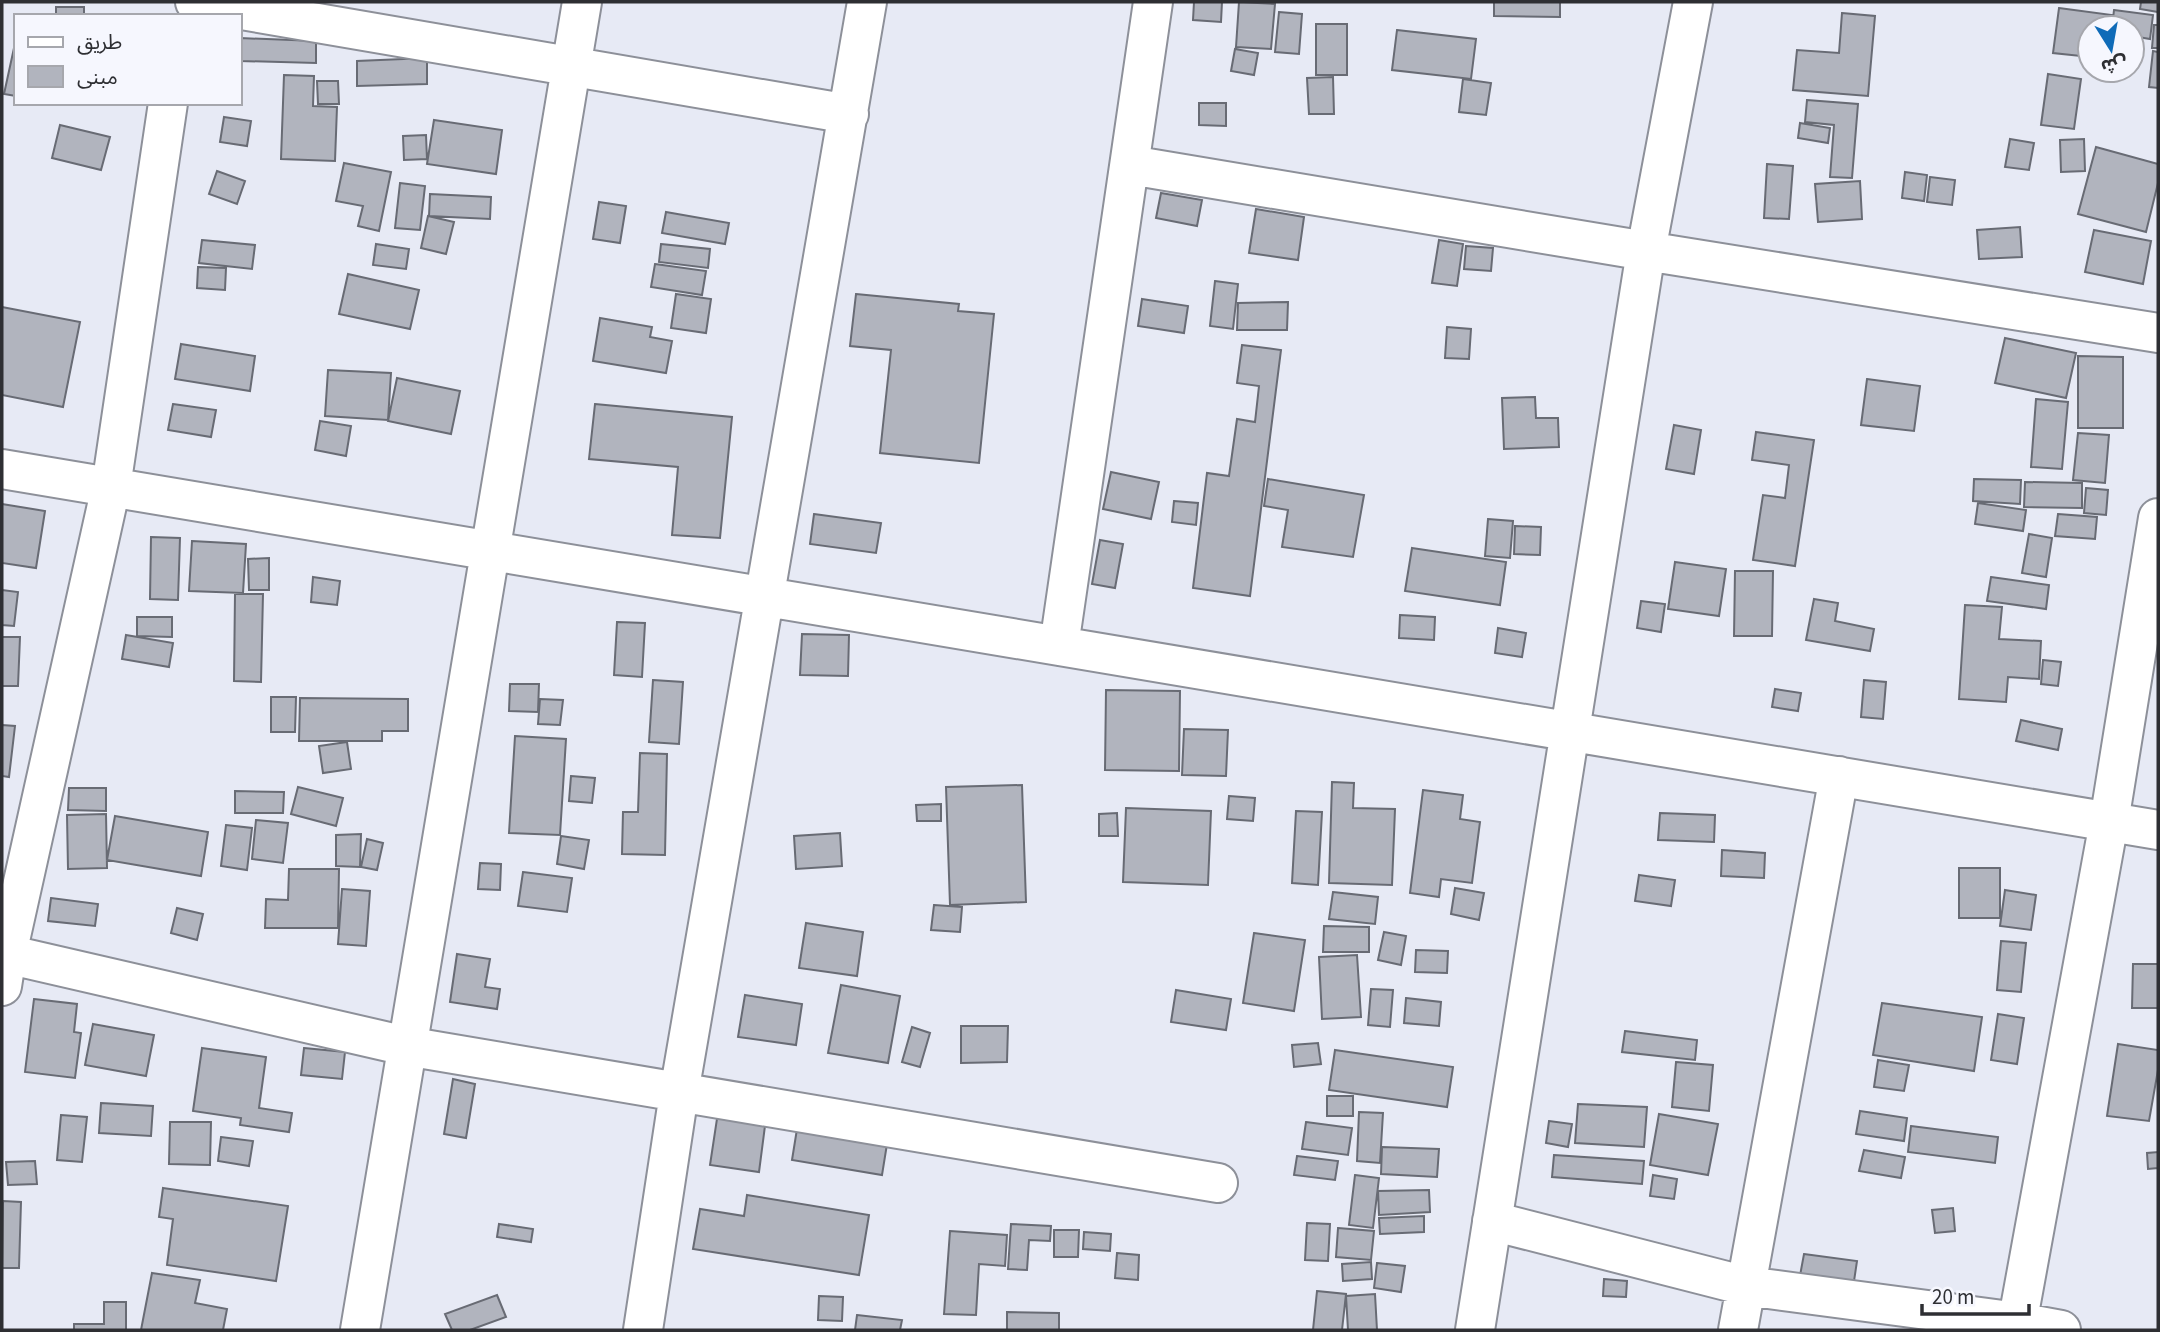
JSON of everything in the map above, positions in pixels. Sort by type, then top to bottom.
[{"type":"street","points":[[195,2],[849,114]]},
{"type":"street","points":[[359,1330],[582,2]]},
{"type":"street","points":[[643,1330],[680,1093],[867,2]]},
{"type":"street","points":[[1059,646],[1153,2]]},
{"type":"street","points":[[1475,1330],[1647,251],[1692,2]]},
{"type":"street","points":[[168,105],[111,487],[4,964],[406,1046],[1218,1183]]},
{"type":"street","points":[[1130,165],[2158,333]]},
{"type":"street","points":[[2,469],[2158,830]]},
{"type":"street","points":[[2017,1326],[2109,822],[2158,518]]},
{"type":"street","points":[[1738,1330],[1839,776]]},
{"type":"street","points":[[1492,1222],[1746,1286],[2017,1326],[2061,1330]]},
{"type":"building","points":[[1194,2],[1222,2],[1221,22],[1193,20]]},
{"type":"building","points":[[1239,2],[1275,4],[1271,49],[1236,47]]},
{"type":"building","points":[[1494,2],[1560,2],[1560,17],[1494,16]]},
{"type":"building","points":[[2141,2],[2158,2],[2158,12],[2140,9]]},
{"type":"building","points":[[56,7],[84,7],[84,14],[56,14]]},
{"type":"building","points":[[2059,8],[2104,14],[2076,14],[2076,55],[2053,53]]},
{"type":"building","points":[[2114,10],[2145,14],[2114,14]]},
{"type":"building","points":[[1279,12],[1302,14],[1299,54],[1275,52]]},
{"type":"building","points":[[1842,13],[1875,16],[1868,96],[1793,90],[1797,50],[1839,53]]},
{"type":"building","points":[[2146,14],[2153,15],[2150,39],[2146,38]]},
{"type":"building","points":[[1316,24],[1347,24],[1347,75],[1316,75]]},
{"type":"building","points":[[2154,25],[2158,25],[2158,48],[2152,48]]},
{"type":"building","points":[[1397,30],[1476,39],[1471,79],[1392,70]]},
{"type":"building","points":[[242,38],[316,41],[316,63],[242,61]]},
{"type":"building","points":[[14,48],[14,96],[4,94]]},
{"type":"building","points":[[1235,49],[1258,53],[1254,75],[1231,71]]},
{"type":"building","points":[[2153,51],[2158,52],[2158,88],[2149,87]]},
{"type":"building","points":[[427,58],[427,84],[357,86],[357,61]]},
{"type":"building","points":[[2048,74],[2076,78],[2076,84],[2080,84],[2074,129],[2041,125]]},
{"type":"building","points":[[284,75],[314,76],[313,106],[337,107],[335,161],[281,159]]},
{"type":"building","points":[[1333,77],[1334,114],[1309,114],[1307,78]]},
{"type":"building","points":[[1463,79],[1491,83],[1486,115],[1459,112]]},
{"type":"building","points":[[317,81],[338,81],[339,104],[318,104]]},
{"type":"building","points":[[1807,100],[1858,104],[1852,178],[1830,177],[1834,125],[1805,122]]},
{"type":"building","points":[[1199,103],[1226,103],[1226,126],[1199,125]]},
{"type":"building","points":[[224,117],[251,121],[247,146],[220,142]]},
{"type":"building","points":[[434,120],[502,130],[496,174],[427,164]]},
{"type":"building","points":[[1800,123],[1830,128],[1828,143],[1798,138]]},
{"type":"building","points":[[60,125],[110,137],[101,170],[52,158]]},
{"type":"building","points":[[426,135],[427,159],[404,160],[403,136]]},
{"type":"building","points":[[2010,139],[2034,143],[2029,170],[2005,167]]},
{"type":"building","points":[[2084,139],[2085,171],[2061,172],[2060,140]]},
{"type":"building","points":[[2096,147],[2158,164],[2158,183],[2146,232],[2078,214]]},
{"type":"building","points":[[344,163],[391,172],[379,231],[358,226],[363,206],[336,201]]},
{"type":"building","points":[[1767,164],[1793,166],[1789,219],[1764,218]]},
{"type":"building","points":[[217,171],[245,181],[237,204],[209,194]]},
{"type":"building","points":[[1905,172],[1927,175],[1924,201],[1902,198]]},
{"type":"building","points":[[1930,177],[1955,180],[1952,205],[1927,202]]},
{"type":"building","points":[[1860,181],[1862,219],[1818,222],[1815,184]]},
{"type":"building","points":[[400,183],[425,186],[420,230],[395,228]]},
{"type":"building","points":[[1161,193],[1202,200],[1197,226],[1156,218]]},
{"type":"building","points":[[430,194],[491,197],[490,219],[429,216]]},
{"type":"building","points":[[599,202],[626,206],[620,243],[593,239]]},
{"type":"building","points":[[1256,209],[1304,217],[1298,260],[1249,253]]},
{"type":"building","points":[[666,212],[729,223],[725,244],[662,233]]},
{"type":"building","points":[[428,216],[454,222],[446,254],[421,248]]},
{"type":"building","points":[[2020,227],[2022,257],[1979,259],[1977,230]]},
{"type":"building","points":[[2094,230],[2151,241],[2143,284],[2085,272]]},
{"type":"building","points":[[202,240],[255,245],[252,269],[199,263]]},
{"type":"building","points":[[1439,240],[1463,244],[1457,286],[1432,283]]},
{"type":"building","points":[[376,244],[409,249],[406,269],[373,265]]},
{"type":"building","points":[[661,244],[710,249],[708,268],[659,262]]},
{"type":"building","points":[[1466,246],[1493,248],[1491,271],[1464,269]]},
{"type":"building","points":[[655,264],[706,271],[702,295],[651,287]]},
{"type":"building","points":[[198,267],[226,268],[225,290],[197,288]]},
{"type":"building","points":[[348,274],[419,290],[410,329],[339,314]]},
{"type":"building","points":[[1215,281],[1238,284],[1233,329],[1210,326]]},
{"type":"building","points":[[676,294],[711,299],[706,333],[671,328]]},
{"type":"building","points":[[856,294],[959,304],[958,311],[994,314],[979,463],[880,453],[891,350],[850,346]]},
{"type":"building","points":[[1142,299],[1188,306],[1184,333],[1138,326]]},
{"type":"building","points":[[1288,302],[1287,330],[1237,330],[1238,303]]},
{"type":"building","points":[[2,307],[80,322],[63,407],[2,395]]},
{"type":"building","points":[[600,318],[652,327],[650,337],[672,341],[666,373],[593,361]]},
{"type":"building","points":[[1447,327],[1471,329],[1469,359],[1445,358]]},
{"type":"building","points":[[2005,338],[2076,353],[2066,398],[1995,383]]},
{"type":"building","points":[[181,344],[255,356],[250,391],[175,379]]},
{"type":"building","points":[[1242,345],[1281,350],[1250,596],[1193,588],[1207,473],[1229,476],[1237,419],[1255,422],[1259,386],[1237,383]]},
{"type":"building","points":[[2078,356],[2123,357],[2123,428],[2078,428]]},
{"type":"building","points":[[328,370],[391,373],[388,420],[325,416]]},
{"type":"building","points":[[397,378],[460,391],[451,434],[388,421]]},
{"type":"building","points":[[1867,379],[1920,386],[1914,431],[1861,425]]},
{"type":"building","points":[[1535,397],[1536,418],[1558,418],[1559,447],[1504,449],[1502,398]]},
{"type":"building","points":[[2036,399],[2068,402],[2062,469],[2031,467]]},
{"type":"building","points":[[173,404],[216,410],[211,437],[168,430]]},
{"type":"building","points":[[595,404],[732,417],[720,538],[672,535],[678,467],[589,459]]},
{"type":"building","points":[[320,421],[351,426],[346,456],[315,450]]},
{"type":"building","points":[[1674,425],[1701,430],[1694,474],[1666,469]]},
{"type":"building","points":[[1756,432],[1814,440],[1795,566],[1753,560],[1763,495],[1785,498],[1789,465],[1752,460]]},
{"type":"building","points":[[2078,433],[2109,435],[2105,483],[2073,480]]},
{"type":"building","points":[[1111,472],[1159,482],[1151,519],[1103,509]]},
{"type":"building","points":[[1268,479],[1364,495],[1353,557],[1282,547],[1288,510],[1264,506]]},
{"type":"building","points":[[1974,479],[2021,480],[2020,504],[1973,501]]},
{"type":"building","points":[[2025,482],[2082,483],[2082,508],[2024,507]]},
{"type":"building","points":[[2086,488],[2108,490],[2106,515],[2084,513]]},
{"type":"building","points":[[1174,501],[1198,503],[1196,525],[1172,522]]},
{"type":"building","points":[[1978,503],[2026,510],[2023,531],[1975,524]]},
{"type":"building","points":[[2,504],[45,511],[36,568],[2,563]]},
{"type":"building","points":[[814,514],[881,523],[876,553],[810,544]]},
{"type":"building","points":[[2058,514],[2097,517],[2095,539],[2055,536]]},
{"type":"building","points":[[1488,519],[1513,521],[1510,558],[1485,556]]},
{"type":"building","points":[[1515,526],[1541,527],[1540,555],[1514,554]]},
{"type":"building","points":[[2029,534],[2052,538],[2046,577],[2022,573]]},
{"type":"building","points":[[151,537],[180,538],[178,600],[150,599]]},
{"type":"building","points":[[1100,540],[1123,544],[1115,588],[1092,584]]},
{"type":"building","points":[[192,541],[246,544],[243,593],[189,591]]},
{"type":"building","points":[[1412,548],[1506,562],[1500,605],[1405,591]]},
{"type":"building","points":[[269,558],[269,590],[249,590],[248,559]]},
{"type":"building","points":[[1675,562],[1726,569],[1719,616],[1668,609]]},
{"type":"building","points":[[1735,571],[1773,571],[1772,636],[1734,636]]},
{"type":"building","points":[[313,577],[340,581],[337,605],[311,602]]},
{"type":"building","points":[[1991,577],[2049,585],[2046,609],[1987,601]]},
{"type":"building","points":[[2,590],[18,592],[14,626],[2,625]]},
{"type":"building","points":[[235,594],[263,594],[261,682],[234,681]]},
{"type":"building","points":[[1814,599],[1838,603],[1835,621],[1874,629],[1870,651],[1806,640]]},
{"type":"building","points":[[1641,601],[1665,604],[1661,632],[1637,628]]},
{"type":"building","points":[[1965,605],[2002,607],[1999,639],[2041,641],[2039,679],[2008,677],[2006,702],[1959,699]]},
{"type":"building","points":[[1400,615],[1435,617],[1434,640],[1399,638]]},
{"type":"building","points":[[137,617],[172,617],[172,637],[137,636]]},
{"type":"building","points":[[617,622],[645,623],[642,677],[614,675]]},
{"type":"building","points":[[1498,628],[1526,633],[1522,657],[1495,653]]},
{"type":"building","points":[[802,634],[849,635],[848,676],[800,675]]},
{"type":"building","points":[[126,635],[173,643],[169,667],[122,659]]},
{"type":"building","points":[[2,637],[20,637],[18,686],[2,686]]},
{"type":"building","points":[[2043,660],[2061,662],[2058,686],[2041,684]]},
{"type":"building","points":[[653,680],[683,682],[679,744],[649,742]]},
{"type":"building","points":[[1864,680],[1886,682],[1883,719],[1861,717]]},
{"type":"building","points":[[510,684],[539,684],[538,712],[509,711]]},
{"type":"building","points":[[1775,689],[1801,693],[1798,711],[1772,707]]},
{"type":"building","points":[[1106,690],[1180,691],[1179,771],[1105,770]]},
{"type":"building","points":[[271,697],[296,697],[295,732],[271,732]]},
{"type":"building","points":[[300,698],[408,699],[408,731],[382,731],[382,741],[299,741]]},
{"type":"building","points":[[540,699],[563,700],[560,725],[538,724]]},
{"type":"building","points":[[2021,720],[2062,729],[2058,750],[2016,741]]},
{"type":"building","points":[[2,725],[15,726],[9,777],[2,776]]},
{"type":"building","points":[[1184,729],[1228,730],[1226,776],[1182,775]]},
{"type":"building","points":[[515,736],[566,739],[560,835],[509,833]]},
{"type":"building","points":[[347,742],[351,769],[323,773],[319,746]]},
{"type":"building","points":[[640,753],[667,754],[665,855],[622,854],[623,812],[638,812]]},
{"type":"building","points":[[571,776],[595,778],[592,803],[569,801]]},
{"type":"building","points":[[1332,782],[1354,783],[1353,808],[1395,809],[1392,885],[1329,883]]},
{"type":"building","points":[[1022,785],[1026,902],[950,905],[946,787]]},
{"type":"building","points":[[298,787],[343,798],[336,826],[291,814]]},
{"type":"building","points":[[69,788],[106,788],[106,811],[68,810]]},
{"type":"building","points":[[1423,790],[1463,795],[1460,819],[1480,822],[1472,883],[1441,879],[1439,897],[1410,893]]},
{"type":"building","points":[[235,791],[284,792],[283,813],[235,813]]},
{"type":"building","points":[[1229,796],[1255,798],[1253,821],[1227,819]]},
{"type":"building","points":[[941,804],[941,821],[917,821],[916,805]]},
{"type":"building","points":[[1126,808],[1211,811],[1208,885],[1123,882]]},
{"type":"building","points":[[1296,811],[1322,812],[1318,885],[1292,883]]},
{"type":"building","points":[[1117,813],[1118,836],[1099,836],[1099,814]]},
{"type":"building","points":[[1660,813],[1715,815],[1714,842],[1658,840]]},
{"type":"building","points":[[106,814],[107,868],[68,869],[67,815]]},
{"type":"building","points":[[115,816],[208,832],[201,876],[107,860]]},
{"type":"building","points":[[256,820],[288,823],[283,863],[252,859]]},
{"type":"building","points":[[226,825],[252,828],[247,870],[221,866]]},
{"type":"building","points":[[840,833],[842,866],[796,869],[794,836]]},
{"type":"building","points":[[361,834],[360,867],[336,866],[336,835]]},
{"type":"building","points":[[561,836],[589,840],[584,869],[557,864]]},
{"type":"building","points":[[367,839],[383,843],[377,870],[361,867]]},
{"type":"building","points":[[1722,850],[1765,853],[1764,878],[1721,876]]},
{"type":"building","points":[[480,863],[501,864],[500,890],[478,889]]},
{"type":"building","points":[[1959,868],[2000,868],[2000,918],[1959,918]]},
{"type":"building","points":[[289,869],[339,869],[338,928],[265,928],[266,899],[288,900]]},
{"type":"building","points":[[523,872],[572,878],[567,912],[518,906]]},
{"type":"building","points":[[1639,875],[1675,880],[1671,906],[1635,901]]},
{"type":"building","points":[[1455,888],[1484,893],[1479,920],[1451,914]]},
{"type":"building","points":[[342,889],[370,891],[366,946],[338,944]]},
{"type":"building","points":[[2005,890],[2036,895],[2031,930],[2000,926]]},
{"type":"building","points":[[1333,892],[1378,897],[1375,924],[1329,919]]},
{"type":"building","points":[[51,898],[98,904],[95,926],[48,921]]},
{"type":"building","points":[[934,905],[962,907],[960,932],[931,930]]},
{"type":"building","points":[[177,908],[203,914],[197,940],[171,933]]},
{"type":"building","points":[[806,923],[863,932],[857,976],[799,968]]},
{"type":"building","points":[[1324,926],[1369,927],[1369,952],[1323,952]]},
{"type":"building","points":[[1384,932],[1406,936],[1401,965],[1378,960]]},
{"type":"building","points":[[1254,933],[1305,940],[1294,1011],[1243,1003]]},
{"type":"building","points":[[2001,941],[2026,943],[2021,992],[1997,990]]},
{"type":"building","points":[[1416,950],[1448,951],[1447,973],[1415,972]]},
{"type":"building","points":[[457,954],[490,959],[485,987],[500,989],[497,1009],[450,1002]]},
{"type":"building","points":[[1357,955],[1361,1017],[1322,1019],[1319,957]]},
{"type":"building","points":[[2133,964],[2158,964],[2158,1008],[2132,1008]]},
{"type":"building","points":[[841,985],[900,996],[888,1063],[828,1053]]},
{"type":"building","points":[[1371,989],[1393,990],[1390,1027],[1368,1025]]},
{"type":"building","points":[[1176,990],[1231,999],[1226,1030],[1171,1022]]},
{"type":"building","points":[[745,995],[802,1004],[796,1045],[738,1037]]},
{"type":"building","points":[[1406,998],[1441,1002],[1439,1026],[1404,1023]]},
{"type":"building","points":[[34,999],[77,1004],[74,1032],[81,1033],[75,1078],[25,1072]]},
{"type":"building","points":[[1882,1003],[1982,1017],[1974,1071],[1873,1055]]},
{"type":"building","points":[[1998,1014],[2024,1018],[2017,1064],[1991,1060]]},
{"type":"building","points":[[93,1024],[154,1035],[146,1076],[85,1065]]},
{"type":"building","points":[[961,1026],[1008,1026],[1007,1062],[961,1063]]},
{"type":"building","points":[[912,1027],[930,1033],[920,1067],[902,1062]]},
{"type":"building","points":[[1625,1031],[1697,1040],[1695,1060],[1622,1052]]},
{"type":"building","points":[[1318,1043],[1321,1064],[1294,1067],[1292,1045]]},
{"type":"building","points":[[2118,1044],[2158,1050],[2158,1070],[2149,1121],[2107,1116]]},
{"type":"building","points":[[202,1048],[266,1057],[259,1108],[292,1113],[289,1132],[240,1125],[241,1118],[193,1111]]},
{"type":"building","points":[[304,1048],[345,1052],[342,1079],[301,1075]]},
{"type":"building","points":[[1335,1050],[1453,1067],[1447,1107],[1329,1090]]},
{"type":"building","points":[[1878,1060],[1909,1065],[1904,1091],[1874,1087]]},
{"type":"building","points":[[1676,1062],[1713,1065],[1709,1111],[1672,1107]]},
{"type":"building","points":[[453,1079],[475,1084],[466,1138],[444,1134]]},
{"type":"building","points":[[1327,1096],[1353,1096],[1353,1116],[1327,1116]]},
{"type":"building","points":[[101,1103],[153,1106],[151,1136],[99,1133]]},
{"type":"building","points":[[1578,1104],[1647,1107],[1644,1147],[1575,1143]]},
{"type":"building","points":[[1860,1111],[1907,1118],[1904,1141],[1856,1134]]},
{"type":"building","points":[[718,1112],[766,1118],[759,1172],[710,1165]]},
{"type":"building","points":[[1359,1112],[1383,1113],[1380,1163],[1357,1161]]},
{"type":"building","points":[[1659,1114],[1718,1124],[1708,1175],[1650,1165]]},
{"type":"building","points":[[61,1115],[87,1117],[82,1162],[57,1160]]},
{"type":"building","points":[[1549,1121],[1572,1124],[1568,1147],[1546,1143]]},
{"type":"building","points":[[170,1122],[211,1122],[210,1165],[169,1164]]},
{"type":"building","points":[[1306,1122],[1352,1128],[1348,1155],[1302,1149]]},
{"type":"building","points":[[1911,1126],[1998,1137],[1995,1163],[1908,1152]]},
{"type":"building","points":[[797,1129],[887,1144],[882,1175],[792,1160]]},
{"type":"building","points":[[221,1137],[253,1141],[249,1166],[218,1161]]},
{"type":"building","points":[[1382,1147],[1439,1149],[1437,1177],[1381,1174]]},
{"type":"building","points":[[1864,1150],[1905,1157],[1901,1178],[1859,1171]]},
{"type":"building","points":[[2158,1152],[2158,1168],[2148,1169],[2147,1153]]},
{"type":"building","points":[[1554,1155],[1644,1161],[1642,1184],[1552,1177]]},
{"type":"building","points":[[1297,1156],[1338,1161],[1335,1180],[1294,1175]]},
{"type":"building","points":[[35,1161],[37,1184],[8,1185],[6,1162]]},
{"type":"building","points":[[1355,1175],[1379,1178],[1373,1228],[1349,1225]]},
{"type":"building","points":[[1653,1175],[1677,1179],[1674,1199],[1650,1196]]},
{"type":"building","points":[[163,1188],[288,1206],[276,1281],[167,1265],[173,1219],[159,1217]]},
{"type":"building","points":[[1429,1190],[1430,1212],[1379,1215],[1378,1191]]},
{"type":"building","points":[[747,1195],[869,1215],[859,1275],[693,1249],[700,1209],[744,1216]]},
{"type":"building","points":[[3,1201],[21,1202],[19,1268],[2,1268]]},
{"type":"building","points":[[1953,1208],[1955,1231],[1935,1233],[1932,1210]]},
{"type":"building","points":[[1424,1216],[1424,1232],[1380,1234],[1379,1218]]},
{"type":"building","points":[[1307,1223],[1330,1224],[1328,1261],[1305,1260]]},
{"type":"building","points":[[499,1224],[533,1229],[531,1242],[497,1237]]},
{"type":"building","points":[[1011,1224],[1051,1226],[1050,1241],[1029,1240],[1027,1270],[1008,1269]]},
{"type":"building","points":[[1338,1228],[1374,1231],[1371,1260],[1336,1257]]},
{"type":"building","points":[[1054,1230],[1079,1230],[1078,1257],[1054,1257]]},
{"type":"building","points":[[950,1231],[1007,1235],[1005,1266],[979,1264],[976,1315],[944,1314]]},
{"type":"building","points":[[1084,1232],[1111,1234],[1110,1251],[1083,1249]]},
{"type":"building","points":[[1117,1253],[1139,1255],[1138,1280],[1115,1278]]},
{"type":"building","points":[[1804,1254],[1857,1261],[1853,1288],[1799,1281]]},
{"type":"building","points":[[1371,1262],[1372,1279],[1343,1281],[1342,1264]]},
{"type":"building","points":[[1377,1263],[1405,1266],[1401,1292],[1374,1288]]},
{"type":"building","points":[[152,1273],[200,1280],[195,1303],[227,1309],[223,1330],[141,1330]]},
{"type":"building","points":[[1604,1279],[1627,1281],[1626,1297],[1603,1296]]},
{"type":"building","points":[[1317,1291],[1346,1294],[1342,1330],[1313,1330]]},
{"type":"building","points":[[1375,1294],[1377,1330],[1348,1330],[1346,1296]]},
{"type":"building","points":[[497,1295],[506,1317],[470,1330],[452,1330],[445,1314]]},
{"type":"building","points":[[819,1296],[843,1297],[842,1321],[818,1320]]},
{"type":"building","points":[[104,1302],[126,1302],[126,1330],[74,1330],[74,1324],[104,1324]]},
{"type":"building","points":[[1007,1312],[1059,1313],[1059,1330],[1007,1330]]},
{"type":"building","points":[[857,1315],[902,1320],[900,1330],[855,1330]]}]
